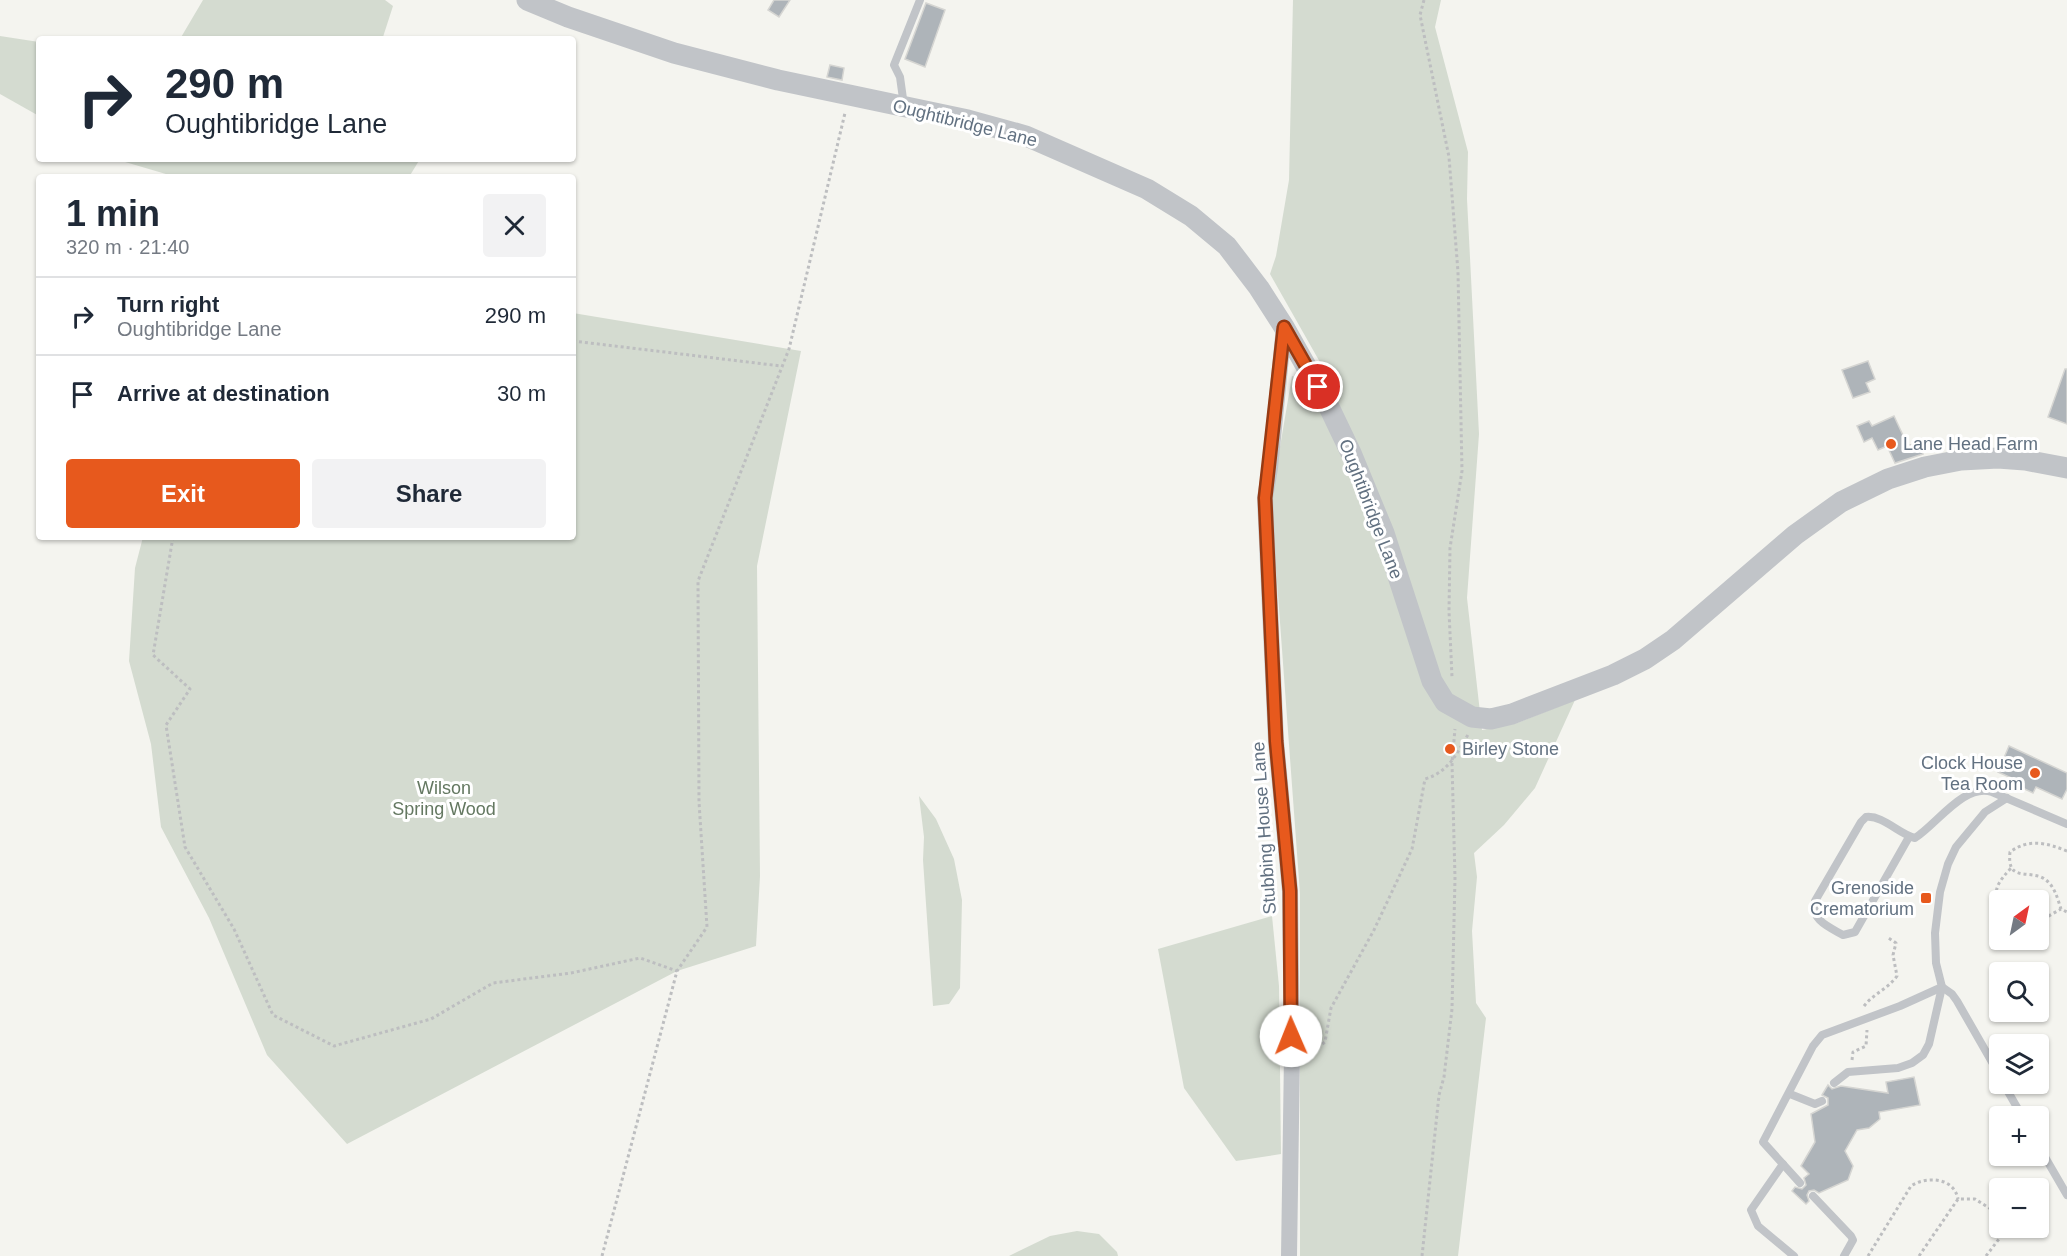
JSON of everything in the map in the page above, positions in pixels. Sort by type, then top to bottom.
[{"type":"street","name":"Oughtibridge Lane","points":[[527,0],[568,17],[674,53],[778,80],[968,120],[1026,136],[1147,189],[1191,216],[1227,246],[1259,288],[1329,407],[1384,533],[1432,681],[1458,709]]},
{"type":"street","name":"Stubbing House Lane","points":[[1284,327],[1265,498],[1276,741],[1290,891],[1292,1055],[1289,1256]]},
{"type":"street","points":[[1458,709],[1491,719],[1512,714],[1613,675],[1645,659],[1673,640],[1795,535],[1841,501],[1888,479],[1925,467],[1998,458],[2067,468]]},
{"type":"lane","points":[[904,106],[900,77],[894,65],[920,0]]},
{"type":"lane","points":[[1909,837],[1855,932],[1843,934],[1821,922],[1813,908],[1815,901],[1866,817],[1876,818],[1909,837],[1915,838],[1974,791],[1986,790],[2067,824]]},
{"type":"lane","points":[[1834,1083],[1848,1072],[1898,1068],[1912,1063],[1923,1055],[1929,1044],[1942,987],[1936,963],[1935,933],[1940,892],[1948,864],[1956,847],[1984,812],[2007,798]]},
{"type":"lane","points":[[1942,987],[1957,1001],[1989,1057]]},
{"type":"lane","points":[[1800,1183],[1763,1142],[1813,1046],[1822,1035],[1900,1006],[1942,987]]},
{"type":"lane","points":[[1790,1094],[1815,1104],[1822,1101]]},
{"type":"lane","points":[[1783,1164],[1751,1210],[1758,1226],[1794,1256]]},
{"type":"lane","points":[[2049,1164],[2067,1195]]},
{"type":"lane","points":[[1813,1196],[1851,1236],[1853,1240],[1844,1256]]},
{"type":"path","points":[[1422,1256],[1439,1095],[1444,1077],[1452,1009],[1455,878],[1452,763],[1458,709],[1452,682],[1449,611],[1450,548],[1462,471],[1458,272],[1449,157],[1420,15],[1424,0]]},
{"type":"path","points":[[602,1256],[677,971],[707,927],[699,802],[698,581],[789,349],[850,95]]},
{"type":"path","points":[[576,341],[782,366]]},
{"type":"path","points":[[172,540],[153,655],[190,689],[165,725],[185,847],[234,929],[273,1015],[334,1046],[431,1019],[493,983],[571,973],[640,958],[677,971]]},
{"type":"path","points":[[1292,1055],[1306,1057],[1325,1042],[1331,1008],[1374,930],[1412,849],[1425,779],[1437,776],[1452,763],[1471,729],[1458,709]]},
{"type":"path","points":[[2067,851],[2046,843],[2019,845],[2010,852],[2009,862],[2014,872],[2024,876],[2040,877],[2048,882],[2056,891],[2061,909],[2067,912]]},
{"type":"path","points":[[1996,890],[2012,867]]},
{"type":"path","points":[[2049,916],[2061,909]]},
{"type":"path","points":[[1868,1256],[1911,1186],[1920,1180],[1938,1180],[1950,1185],[1958,1199]]},
{"type":"path","points":[[1958,1199],[1976,1199],[1989,1208]]},
{"type":"path","points":[[1919,1256],[1958,1199]]},
{"type":"path","points":[[1986,1256],[2000,1238]]},
{"type":"green space","points":[[203,0],[385,0],[393,6],[383,36],[182,36]]},
{"type":"green space","points":[[1293,0],[1441,0],[1435,27],[1468,152],[1467,199],[1479,434],[1467,598],[1482,730],[1517,723],[1575,700],[1535,788],[1504,825],[1474,853],[1477,877],[1472,931],[1476,1003],[1486,1018],[1458,1256],[1300,1256],[1300,894],[1271,500],[1292,376],[1338,394],[1270,274],[1276,256],[1289,180]]},
{"type":"green space","points":[[0,36],[36,42],[36,114],[0,94]]},
{"type":"green space","points":[[125,162],[418,162],[411,174],[166,174]]},
{"type":"green space","name":"Wilson Spring Wood","points":[[576,314],[801,351],[757,566],[760,876],[756,946],[677,971],[347,1144],[267,1055],[209,918],[161,827],[151,744],[129,661],[135,568],[142,540],[576,540]]},
{"type":"green space","points":[[919,796],[936,819],[954,859],[962,900],[960,988],[949,1004],[933,1006],[923,860],[924,837]]},
{"type":"green space","points":[[1272,916],[1279,986],[1281,1154],[1236,1161],[1184,1088],[1158,949]]},
{"type":"green space","points":[[1077,1231],[1099,1234],[1117,1252],[1118,1256],[1009,1256],[1050,1236]]},
{"type":"building","points":[[774,0],[790,0],[779,17],[768,10]]},
{"type":"building","points":[[926,3],[945,10],[925,67],[905,59]]},
{"type":"building","points":[[830,65],[844,68],[842,80],[827,77]]},
{"type":"building","points":[[1868,361],[1875,379],[1866,383],[1870,392],[1853,398],[1842,370]]},
{"type":"building","points":[[2065,369],[2067,369],[2067,424],[2048,417]]},
{"type":"building","name":"Lane Head Farm","points":[[1894,416],[1908,446],[1917,442],[1923,454],[1895,463],[1887,446],[1878,450],[1872,438],[1864,442],[1857,426],[1869,421],[1872,426]]},
{"type":"building","points":[[2009,746],[2067,773],[2067,789],[2062,799],[2036,787],[2033,793],[2012,783],[2014,779],[1998,772]]},
{"type":"building","points":[[1914,1077],[1920,1105],[1879,1112],[1880,1119],[1869,1128],[1857,1130],[1845,1151],[1853,1166],[1848,1180],[1819,1193],[1814,1190],[1809,1191],[1807,1195],[1809,1201],[1806,1204],[1792,1191],[1795,1187],[1802,1189],[1806,1185],[1804,1178],[1809,1174],[1801,1166],[1815,1142],[1811,1114],[1828,1105],[1828,1098],[1822,1095],[1828,1085],[1832,1089],[1841,1086],[1888,1093],[1886,1082]]},
{"type":"place","name":"Lane Head Farm","points":[[1891,444]]},
{"type":"place","name":"Birley Stone","points":[[1450,749]]},
{"type":"place","name":"Clock House Tea Room","points":[[2035,773]]},
{"type":"place","name":"Grenoside Crematorium","points":[[1926,898]]},
{"type":"route","points":[[1291,1036],[1290,891],[1276,741],[1265,498],[1284,327],[1318,387]]}]
